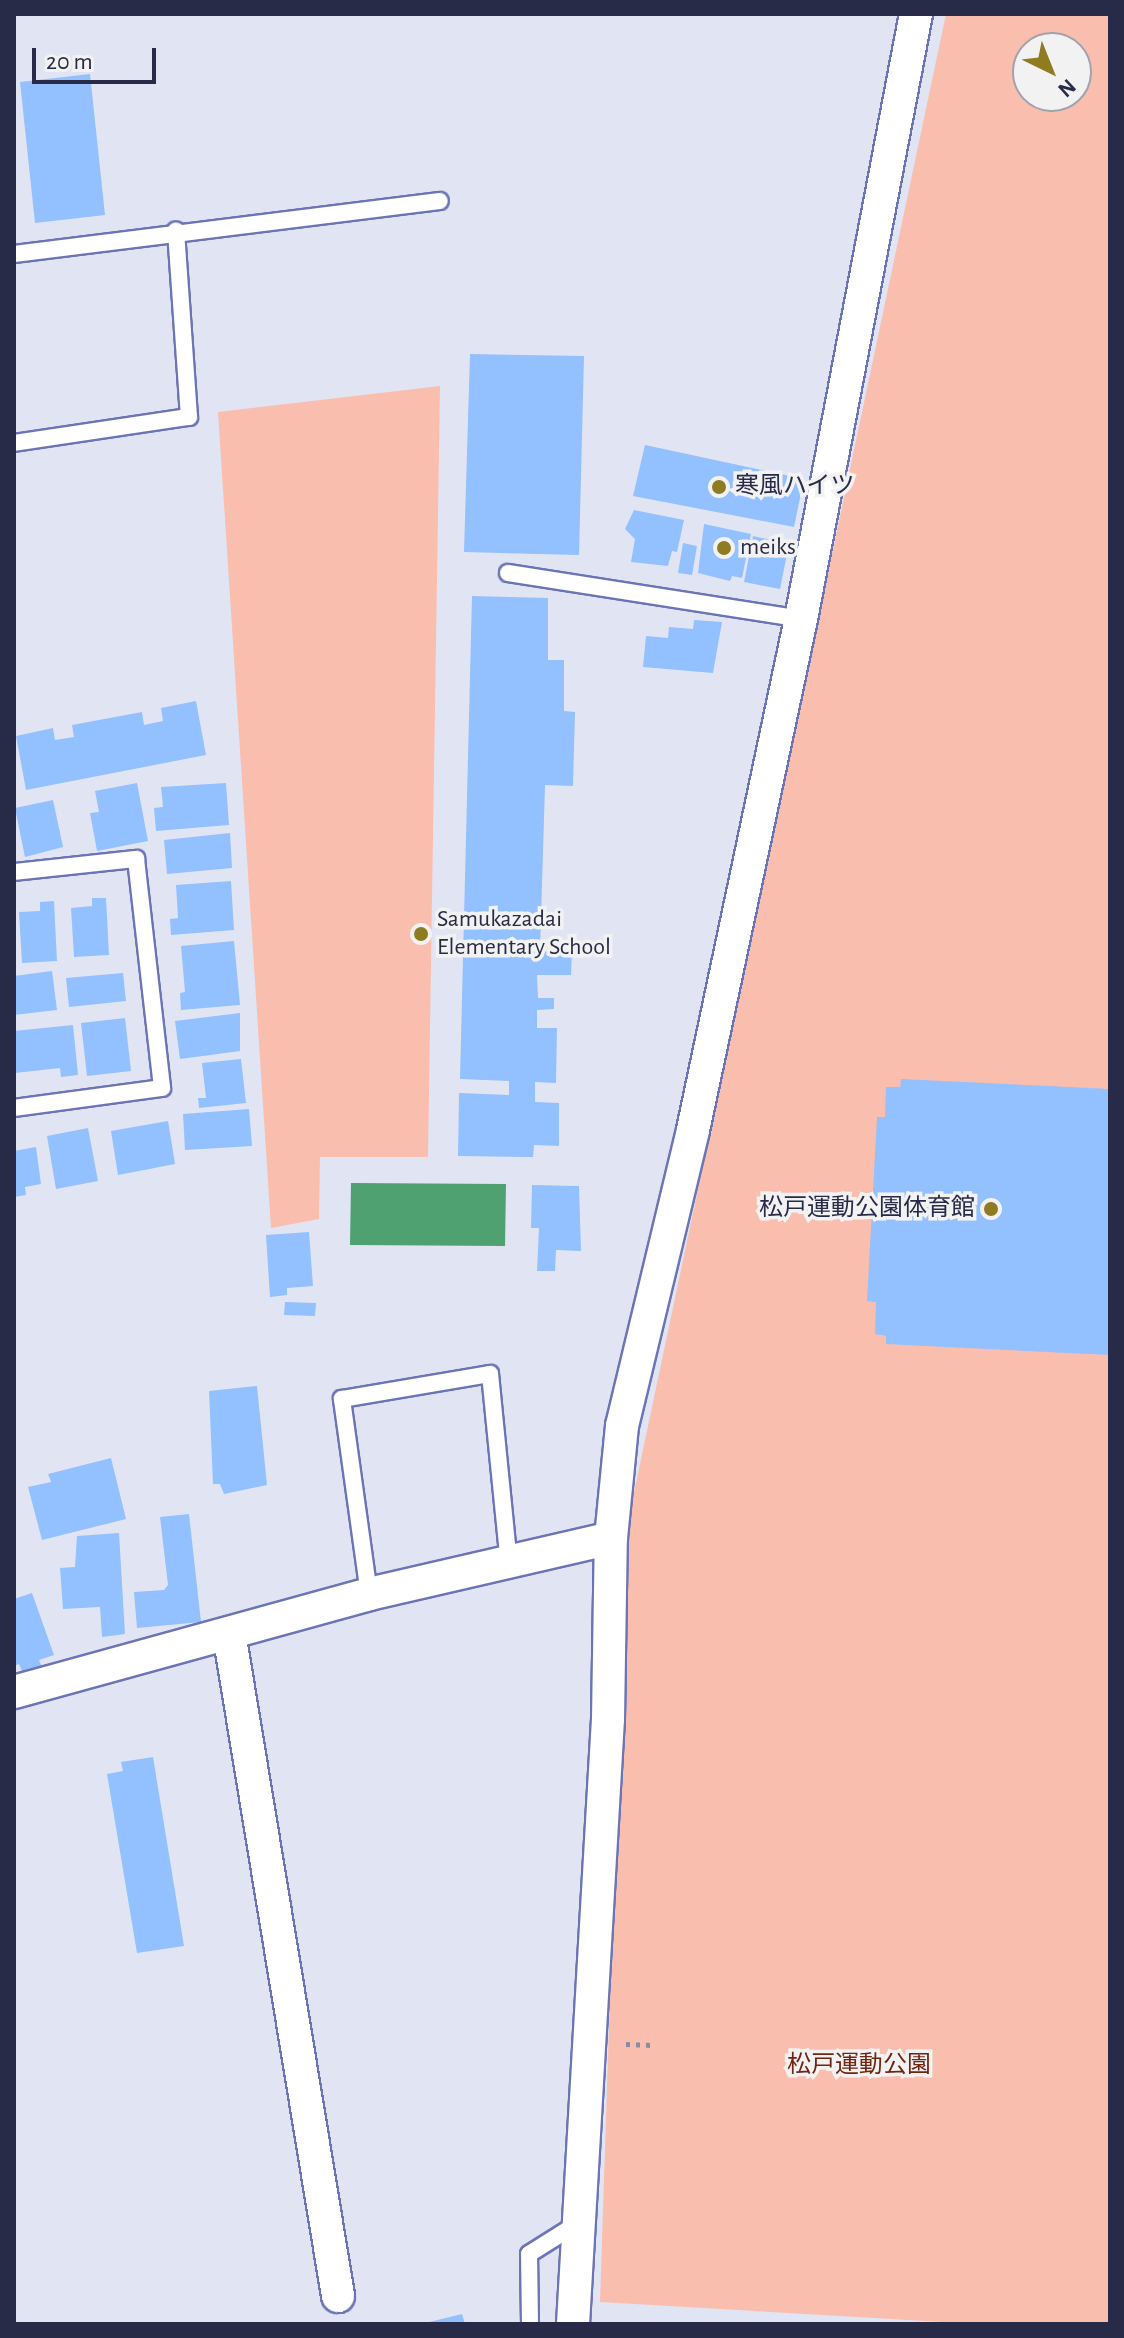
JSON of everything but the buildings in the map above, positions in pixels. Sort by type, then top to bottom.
[{"type":"street","points":[[573,2324],[575,2225],[608,1719],[611,1538],[622,1426],[693,1130],[801,619],[916,14]]},
{"type":"street","points":[[14,1692],[369,1594],[611,1538]]},
{"type":"street","points":[[229,1633],[338,2296]]},
{"type":"lane","points":[[14,254],[176,230],[440,201]]},
{"type":"lane","points":[[14,443],[189,417],[176,230]]},
{"type":"lane","points":[[508,573],[801,619]]},
{"type":"lane","points":[[14,872],[136,859],[162,1088],[14,1108]]},
{"type":"lane","points":[[369,1594],[342,1399],[490,1374],[509,1563]]},
{"type":"lane","points":[[530,2324],[529,2254],[575,2225]]},
{"type":"green space","name":"松戸運動公園","points":[[946,14],[1110,14],[1110,2324],[977,2324],[600,2302],[625,1535]]},
{"type":"green space","points":[[440,386],[428,1157],[320,1157],[319,1219],[271,1228],[218,412]]},
{"type":"shaded area","points":[[351,1183],[506,1184],[505,1246],[350,1245]]},
{"type":"place","name":"寒風ハイツ","points":[[719,487]]},
{"type":"place","name":"meiks","points":[[724,548]]},
{"type":"place","name":"Samukazadai Elementary School","points":[[421,934]]},
{"type":"place","name":"松戸運動公園体育館","points":[[991,1209]]}]
